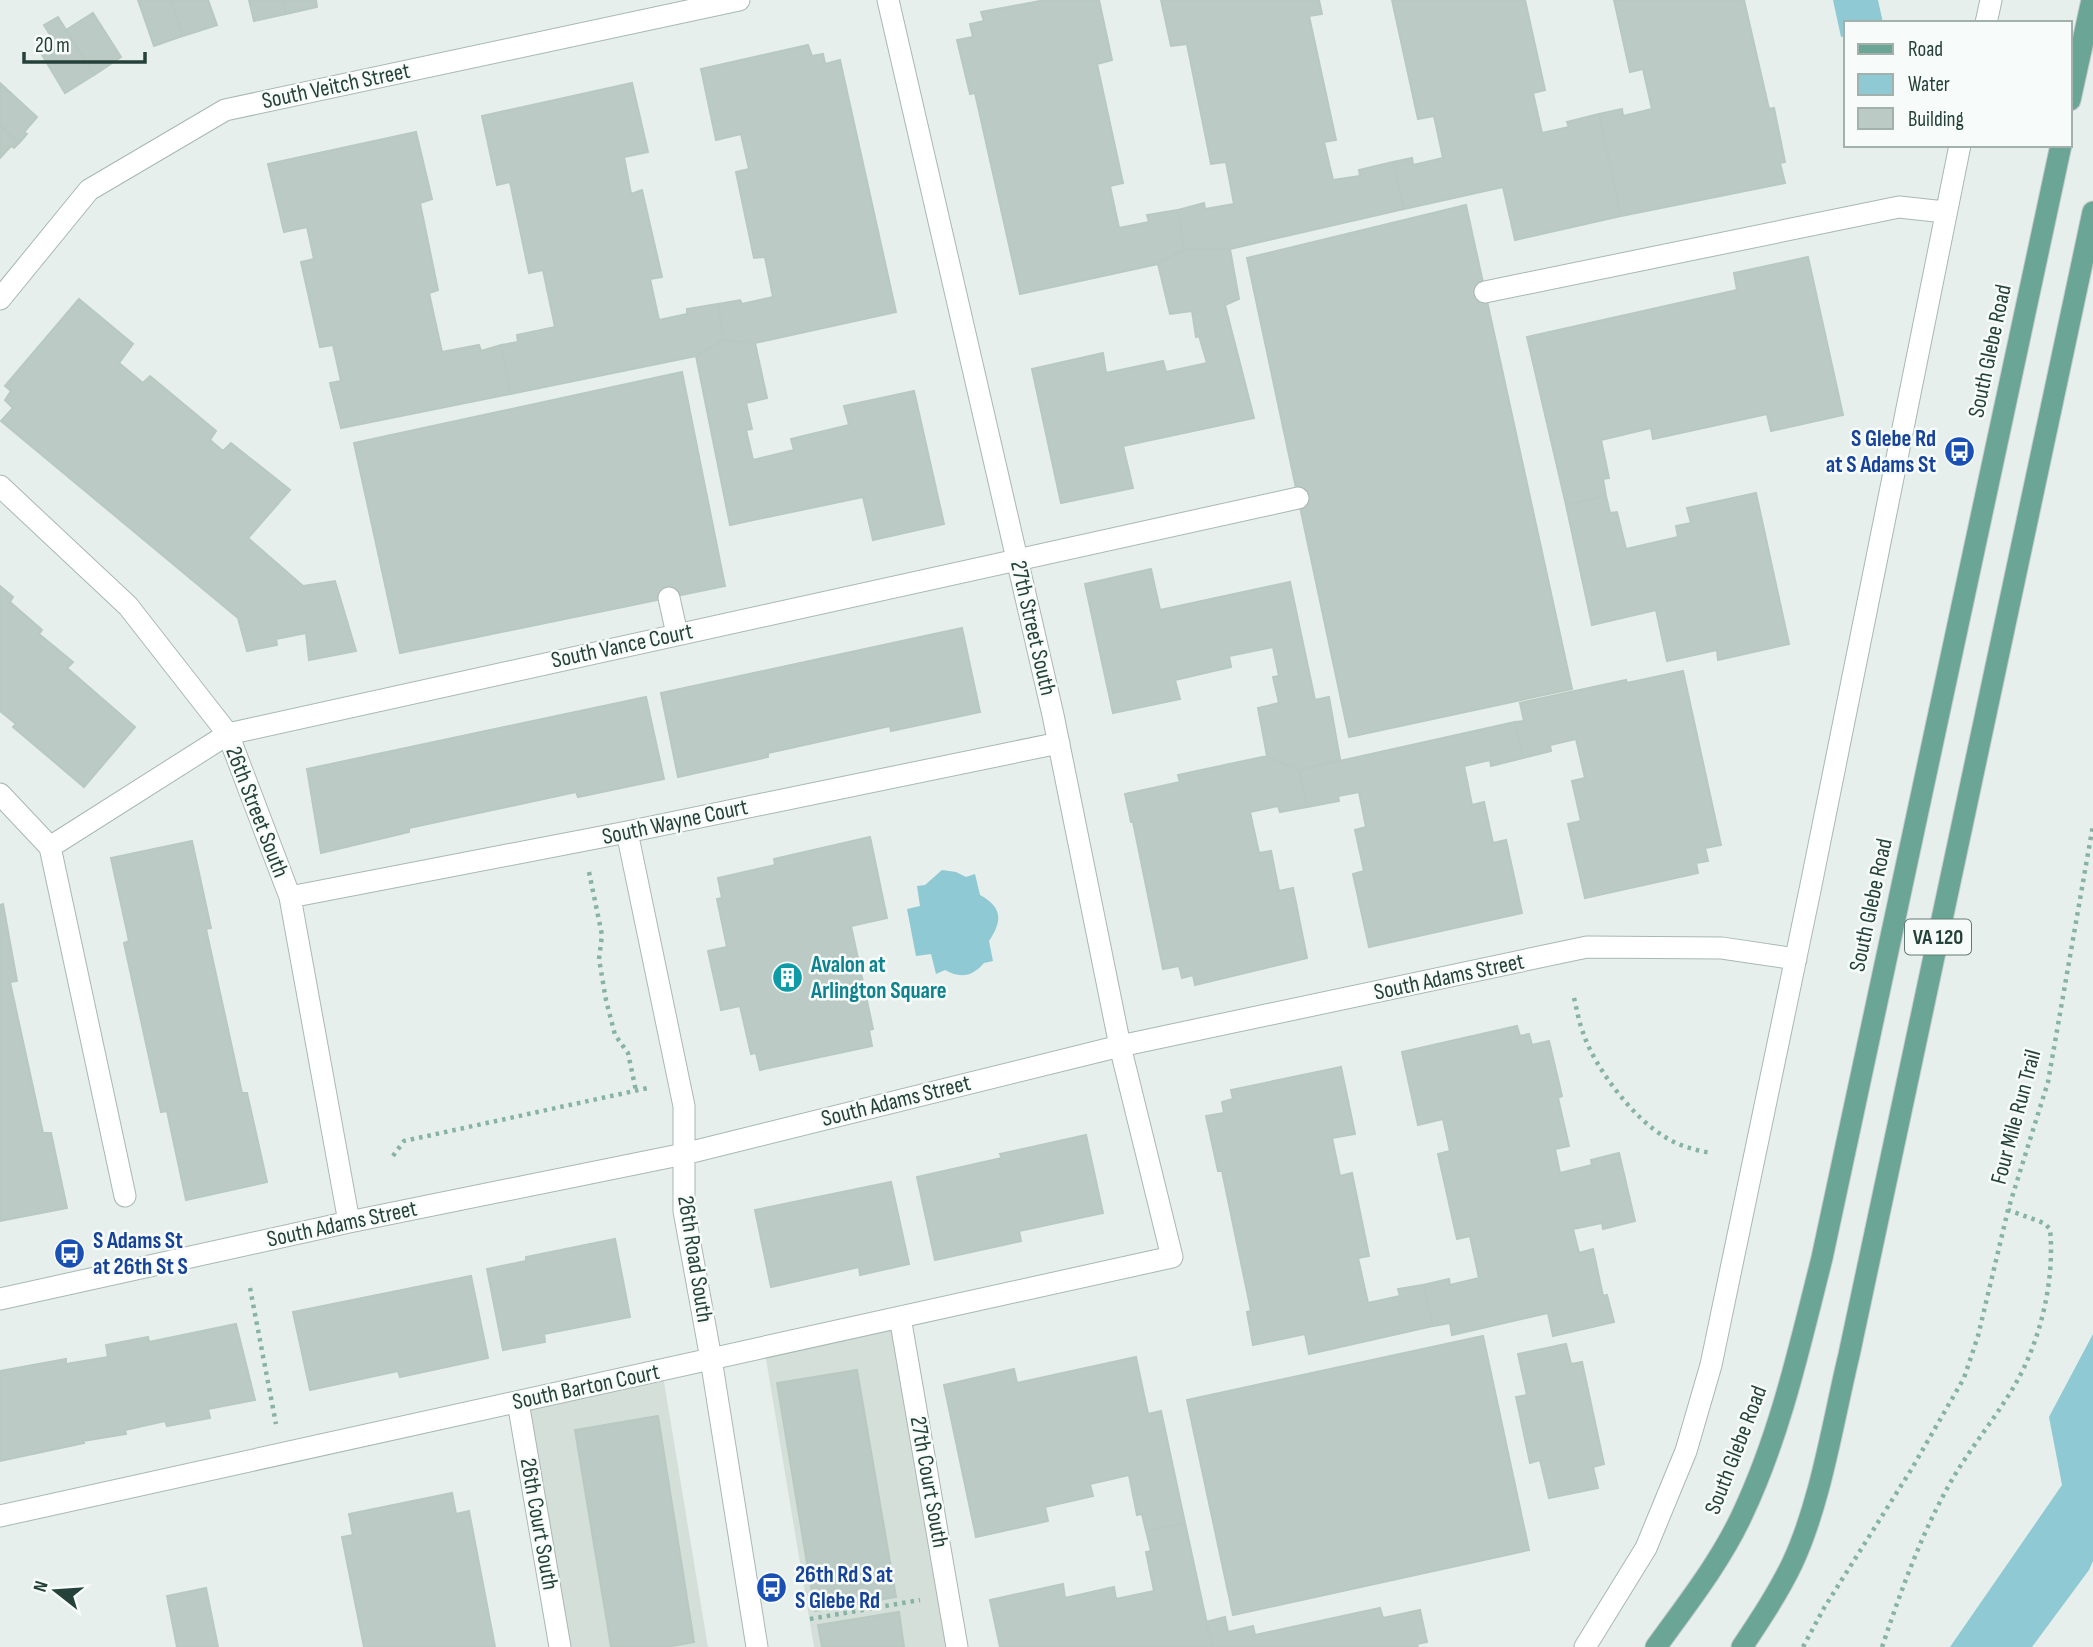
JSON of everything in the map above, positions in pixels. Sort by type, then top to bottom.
[{"type":"main road","points":[[2072,91],[2092,0]]},
{"type":"main road","name":"South Glebe Road","points":[[1656,1647],[1714,1567],[1743,1514],[1766,1459],[1786,1399],[1822,1258],[2061,147]]},
{"type":"main road","name":"VA 120","points":[[1742,1647],[1769,1608],[1793,1561],[1817,1490],[1849,1355],[2093,212]]},
{"type":"street","name":"South Veitch Street","points":[[0,299],[89,190],[225,110],[739,0]]},
{"type":"street","name":"27th Street South","points":[[888,0],[1059,743],[1120,1046],[1172,1257]]},
{"type":"street","points":[[1986,21],[1991,0]]},
{"type":"street","name":"South Glebe Road","points":[[1585,1647],[1646,1548],[1686,1451],[1711,1365],[1796,959],[1960,147]]},
{"type":"street","points":[[1485,292],[1899,206],[1945,212]]},
{"type":"street","name":"26th Street South","points":[[0,486],[128,606],[228,734],[290,897],[349,1222]]},
{"type":"street","name":"South Vance Court","points":[[50,847],[228,734],[1298,498]]},
{"type":"street","points":[[669,598],[677,634]]},
{"type":"street","name":"South Wayne Court","points":[[290,897],[627,832],[1059,743]]},
{"type":"street","points":[[0,794],[50,847],[125,1196]]},
{"type":"street","name":"26th Road South","points":[[627,832],[684,1106],[684,1211],[711,1359],[757,1647]]},
{"type":"street","name":"South Adams Street","points":[[0,1299],[349,1222],[684,1154],[1120,1046],[1587,947],[1722,948],[1796,959]]},
{"type":"street","name":"South Barton Court","points":[[0,1516],[1172,1257]]},
{"type":"street","name":"27th Court South","points":[[900,1317],[957,1647]]},
{"type":"street","name":"26th Court South","points":[[518,1402],[560,1647]]},
{"type":"path","name":"Four Mile Run Trail","points":[[1882,1647],[1911,1563],[1949,1484],[2016,1383],[2033,1345],[2045,1302],[2050,1228],[2044,1223],[2008,1210],[2048,1082],[2093,825]]},
{"type":"path","points":[[589,872],[602,935],[599,959],[606,1000],[615,1035],[628,1053],[636,1091]]},
{"type":"path","points":[[1574,998],[1584,1036],[1599,1068],[1624,1101],[1663,1136],[1689,1149],[1711,1153]]},
{"type":"path","points":[[393,1156],[404,1140],[648,1088]]},
{"type":"path","points":[[1803,1647],[1964,1378],[1978,1336],[2008,1210]]},
{"type":"path","points":[[250,1288],[282,1454]]},
{"type":"path","points":[[810,1619],[948,1595]]},
{"type":"shaded area","points":[[900,1317],[957,1647],[814,1647],[764,1347]]},
{"type":"shaded area","points":[[662,1370],[708,1647],[560,1647],[518,1402]]},
{"type":"water","points":[[1833,0],[1878,0],[1883,21],[1844,21],[1844,36],[1841,37]]},
{"type":"water","points":[[942,870],[966,877],[975,874],[980,895],[993,904],[998,915],[997,927],[989,941],[993,961],[984,963],[976,971],[966,975],[956,975],[945,970],[936,974],[931,954],[916,956],[907,909],[920,906],[917,886],[925,885]]},
{"type":"water","points":[[2093,1334],[2093,1561],[2089,1570],[2032,1647],[1950,1647],[2062,1485],[2049,1417]]},
{"type":"building","points":[[138,0],[171,0],[183,36],[154,46]]},
{"type":"building","points":[[171,0],[208,0],[217,25],[183,36]]},
{"type":"building","points":[[249,0],[283,0],[286,14],[254,21]]},
{"type":"building","points":[[283,0],[316,0],[317,7],[286,14]]},
{"type":"building","points":[[1045,0],[1099,0],[1112,60],[1097,64],[1123,183],[1110,186],[1119,228],[1149,222],[1147,215],[1178,210],[1184,249],[1158,264],[1020,294],[975,93],[970,94],[957,40],[973,37],[970,24],[984,21],[981,12]]},
{"type":"building","points":[[1161,0],[1319,0],[1322,14],[1309,16],[1336,140],[1324,142],[1333,180],[1360,176],[1359,170],[1393,162],[1404,209],[1230,249],[1184,249],[1178,210],[1204,203],[1205,209],[1234,204],[1226,162],[1211,164],[1187,44],[1171,46]]},
{"type":"building","points":[[1392,0],[1525,0],[1545,90],[1533,93],[1542,133],[1569,127],[1567,122],[1599,114],[1621,216],[1515,240],[1503,187],[1404,209],[1393,162],[1412,158],[1413,165],[1443,158],[1434,116],[1418,119]]},
{"type":"building","points":[[1614,0],[1744,0],[1769,109],[1774,108],[1785,162],[1780,163],[1785,183],[1621,216],[1599,114],[1622,109],[1623,116],[1652,109],[1643,69],[1630,72]]},
{"type":"building","points":[[93,13],[121,57],[94,75],[66,30]]},
{"type":"building","points":[[58,17],[94,75],[65,93],[38,48],[52,38],[44,25]]},
{"type":"building","points":[[808,45],[812,56],[823,54],[825,64],[840,60],[896,312],[755,343],[723,340],[718,304],[740,300],[742,304],[773,297],[765,257],[754,258],[736,172],[749,169],[741,134],[716,140],[701,69]]},
{"type":"building","points":[[0,83],[37,117],[24,132],[27,134],[19,143],[0,125]]},
{"type":"building","points":[[632,83],[648,152],[624,157],[631,194],[642,190],[662,277],[650,279],[659,320],[687,314],[687,309],[718,304],[723,340],[696,356],[510,394],[501,345],[518,342],[517,335],[555,327],[543,270],[529,273],[510,182],[497,185],[482,116]]},
{"type":"building","points":[[0,125],[19,143],[14,148],[11,146],[0,158]]},
{"type":"building","points":[[416,132],[432,199],[420,203],[438,290],[429,293],[442,352],[479,345],[481,351],[501,345],[510,394],[341,428],[330,383],[341,381],[333,345],[320,347],[301,262],[314,259],[307,227],[284,232],[268,164]]},
{"type":"building","points":[[1466,205],[1572,689],[1349,737],[1247,258]]},
{"type":"building","points":[[1184,249],[1230,249],[1239,299],[1225,305],[1254,418],[1123,446],[1133,488],[1061,503],[1032,369],[1103,353],[1106,373],[1163,361],[1166,372],[1207,363],[1199,336],[1196,337],[1192,311],[1170,314],[1158,264]]},
{"type":"building","points":[[1808,257],[1843,415],[1771,431],[1767,414],[1653,439],[1651,428],[1601,440],[1609,478],[1603,479],[1606,496],[1566,505],[1527,337],[1737,290],[1734,273]]},
{"type":"building","points":[[79,299],[133,344],[119,363],[143,383],[150,376],[216,431],[210,440],[223,451],[231,443],[290,490],[248,538],[303,586],[335,581],[356,651],[309,660],[306,633],[276,639],[277,645],[247,651],[238,618],[1,421],[13,408],[5,400],[11,391],[5,386]]},
{"type":"building","points":[[723,340],[755,343],[767,398],[746,403],[752,429],[746,430],[753,460],[794,450],[791,439],[849,425],[844,406],[914,391],[944,524],[873,540],[863,497],[730,525],[696,356]]},
{"type":"building","points":[[682,372],[725,586],[400,653],[354,443]]},
{"type":"building","points":[[1756,493],[1789,644],[1718,660],[1717,650],[1667,661],[1656,610],[1592,625],[1566,505],[1606,496],[1610,513],[1617,512],[1626,549],[1678,537],[1676,526],[1691,523],[1687,508]]},
{"type":"building","points":[[1151,569],[1160,610],[1290,582],[1315,700],[1329,697],[1340,759],[1299,770],[1267,756],[1258,708],[1279,703],[1273,677],[1279,676],[1273,647],[1229,656],[1231,667],[1175,680],[1180,699],[1113,713],[1085,584]]},
{"type":"building","points":[[0,586],[13,597],[10,602],[42,630],[39,634],[73,662],[67,668],[135,727],[84,787],[13,727],[16,724],[0,711]]},
{"type":"building","points":[[962,628],[980,712],[891,731],[890,726],[768,753],[768,757],[678,777],[661,693]]},
{"type":"building","points":[[1683,671],[1721,845],[1705,848],[1708,861],[1696,863],[1698,873],[1585,898],[1568,824],[1581,821],[1572,781],[1585,778],[1576,739],[1550,745],[1551,751],[1523,758],[1515,722],[1524,721],[1520,703],[1626,680],[1627,683]]},
{"type":"building","points":[[646,697],[664,779],[578,797],[576,792],[409,828],[409,832],[321,853],[307,769]]},
{"type":"building","points":[[1515,722],[1523,758],[1491,766],[1490,760],[1464,766],[1472,805],[1484,802],[1493,843],[1506,840],[1522,913],[1369,947],[1353,874],[1364,871],[1355,830],[1366,827],[1359,792],[1338,796],[1339,801],[1307,807],[1299,770]]},
{"type":"building","points":[[1267,756],[1299,770],[1307,807],[1280,812],[1278,806],[1250,812],[1259,853],[1271,851],[1279,891],[1293,888],[1307,958],[1195,985],[1193,975],[1182,978],[1179,966],[1163,969],[1125,794],[1180,782],[1178,775]]},
{"type":"building","name":"Avalon at Arlington Square","points":[[870,837],[887,918],[851,926],[873,1029],[869,1030],[872,1046],[760,1070],[756,1053],[751,1054],[740,1006],[721,1010],[708,951],[727,947],[717,899],[722,898],[718,878],[775,865],[774,859]]},
{"type":"building","points":[[192,841],[211,928],[206,929],[242,1093],[247,1093],[267,1182],[186,1200],[167,1111],[161,1112],[124,943],[129,941],[111,858]]},
{"type":"building","points":[[3,904],[17,981],[10,982],[43,1133],[51,1133],[67,1208],[0,1221],[0,905]]},
{"type":"building","points":[[1517,1026],[1520,1036],[1529,1034],[1532,1045],[1549,1041],[1562,1096],[1558,1098],[1569,1146],[1555,1149],[1560,1173],[1592,1165],[1591,1160],[1619,1153],[1635,1221],[1603,1229],[1602,1223],[1573,1229],[1579,1253],[1593,1249],[1603,1296],[1607,1295],[1614,1322],[1553,1336],[1548,1313],[1452,1335],[1450,1323],[1433,1326],[1423,1285],[1449,1279],[1450,1285],[1479,1278],[1470,1236],[1457,1239],[1438,1154],[1450,1151],[1443,1119],[1418,1125],[1402,1052]]},
{"type":"building","points":[[1341,1067],[1355,1134],[1332,1138],[1340,1176],[1352,1173],[1369,1256],[1358,1258],[1368,1303],[1400,1296],[1398,1289],[1423,1285],[1433,1326],[1309,1354],[1305,1334],[1253,1345],[1247,1312],[1251,1311],[1222,1171],[1218,1171],[1206,1116],[1224,1113],[1222,1102],[1233,1099],[1231,1090]]},
{"type":"building","points":[[1086,1135],[1103,1213],[1019,1231],[1021,1241],[935,1260],[917,1177],[1002,1158],[1000,1154]]},
{"type":"building","points":[[891,1182],[909,1264],[860,1275],[859,1267],[771,1287],[755,1210]]},
{"type":"building","points":[[615,1239],[630,1317],[544,1334],[545,1342],[503,1350],[487,1269],[526,1261],[526,1257]]},
{"type":"building","points":[[471,1276],[488,1358],[400,1377],[398,1371],[310,1390],[293,1312]]},
{"type":"building","points":[[236,1324],[255,1400],[208,1409],[210,1418],[167,1426],[165,1421],[125,1430],[126,1434],[83,1441],[84,1443],[0,1461],[0,1371],[66,1359],[66,1364],[108,1357],[106,1345],[148,1337],[149,1342]]},
{"type":"building","points":[[1483,1336],[1529,1550],[1233,1615],[1187,1400]]},
{"type":"building","points":[[1566,1344],[1571,1364],[1582,1362],[1604,1464],[1593,1467],[1598,1488],[1549,1498],[1540,1460],[1530,1463],[1516,1397],[1527,1395],[1518,1354]]},
{"type":"building","points":[[1136,1357],[1148,1414],[1161,1411],[1185,1523],[1146,1531],[1142,1514],[1137,1515],[1129,1475],[1090,1484],[1093,1496],[1045,1507],[1048,1521],[976,1537],[944,1385],[1014,1369],[1017,1383]]},
{"type":"building","points":[[857,1370],[896,1597],[815,1611],[777,1383]]},
{"type":"building","points":[[658,1416],[694,1642],[667,1647],[611,1647],[575,1430]]},
{"type":"building","points":[[452,1493],[456,1514],[469,1511],[495,1647],[364,1647],[342,1537],[353,1535],[349,1514]]},
{"type":"building","points":[[1185,1523],[1212,1647],[1000,1647],[990,1600],[1063,1584],[1065,1598],[1114,1587],[1116,1599],[1154,1591],[1146,1552],[1151,1551],[1146,1531]]},
{"type":"building","points":[[206,1588],[218,1647],[177,1647],[167,1596]]},
{"type":"building","points":[[1380,1608],[1383,1618],[1420,1610],[1427,1642],[1417,1644],[1418,1647],[1212,1647],[1206,1622],[1225,1617],[1228,1632],[1253,1626],[1255,1635]]},
{"type":"building","points":[[899,1612],[904,1647],[822,1647],[818,1625]]},
{"type":"place","name":"S Glebe Rd at S Adams St","points":[[1959,452]]},
{"type":"place","name":"Avalon at Arlington Square","points":[[788,978]]},
{"type":"place","name":"S Adams St at 26th St S","points":[[70,1254]]},
{"type":"place","name":"26th Rd S at S Glebe Rd","points":[[772,1588]]}]
